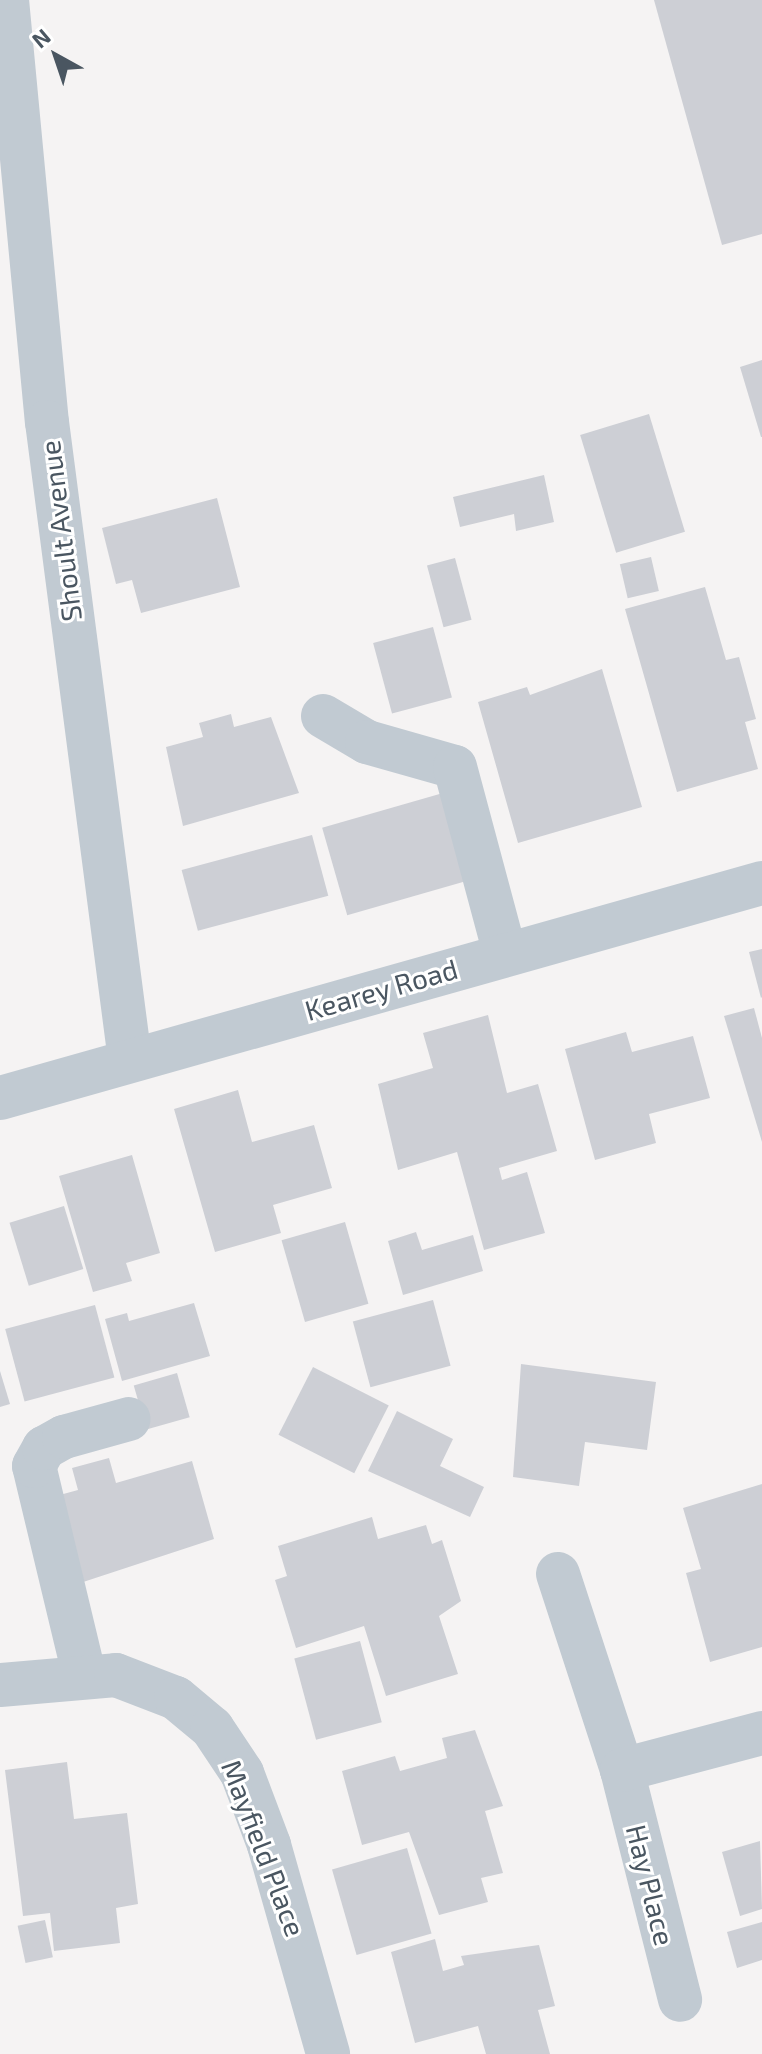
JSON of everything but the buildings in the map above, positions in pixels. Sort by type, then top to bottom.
[{"type":"street","name":"Shoult Avenue","points":[[7,0],[47,422],[130,1060]]},
{"type":"street","points":[[323,716],[367,742],[455,767],[464,779],[505,954]]},
{"type":"street","name":"Kearey Road","points":[[0,1098],[762,883]]},
{"type":"street","points":[[84,1674],[34,1466],[44,1448],[64,1437],[129,1419]]},
{"type":"street","name":"Hay Place","points":[[558,1574],[622,1770],[680,2000]]},
{"type":"street","name":"Mayfield Place","points":[[0,1685],[84,1674],[116,1675],[176,1698],[212,1728],[242,1773],[317,1997],[328,2054]]},
{"type":"street","points":[[622,1770],[762,1733]]}]
